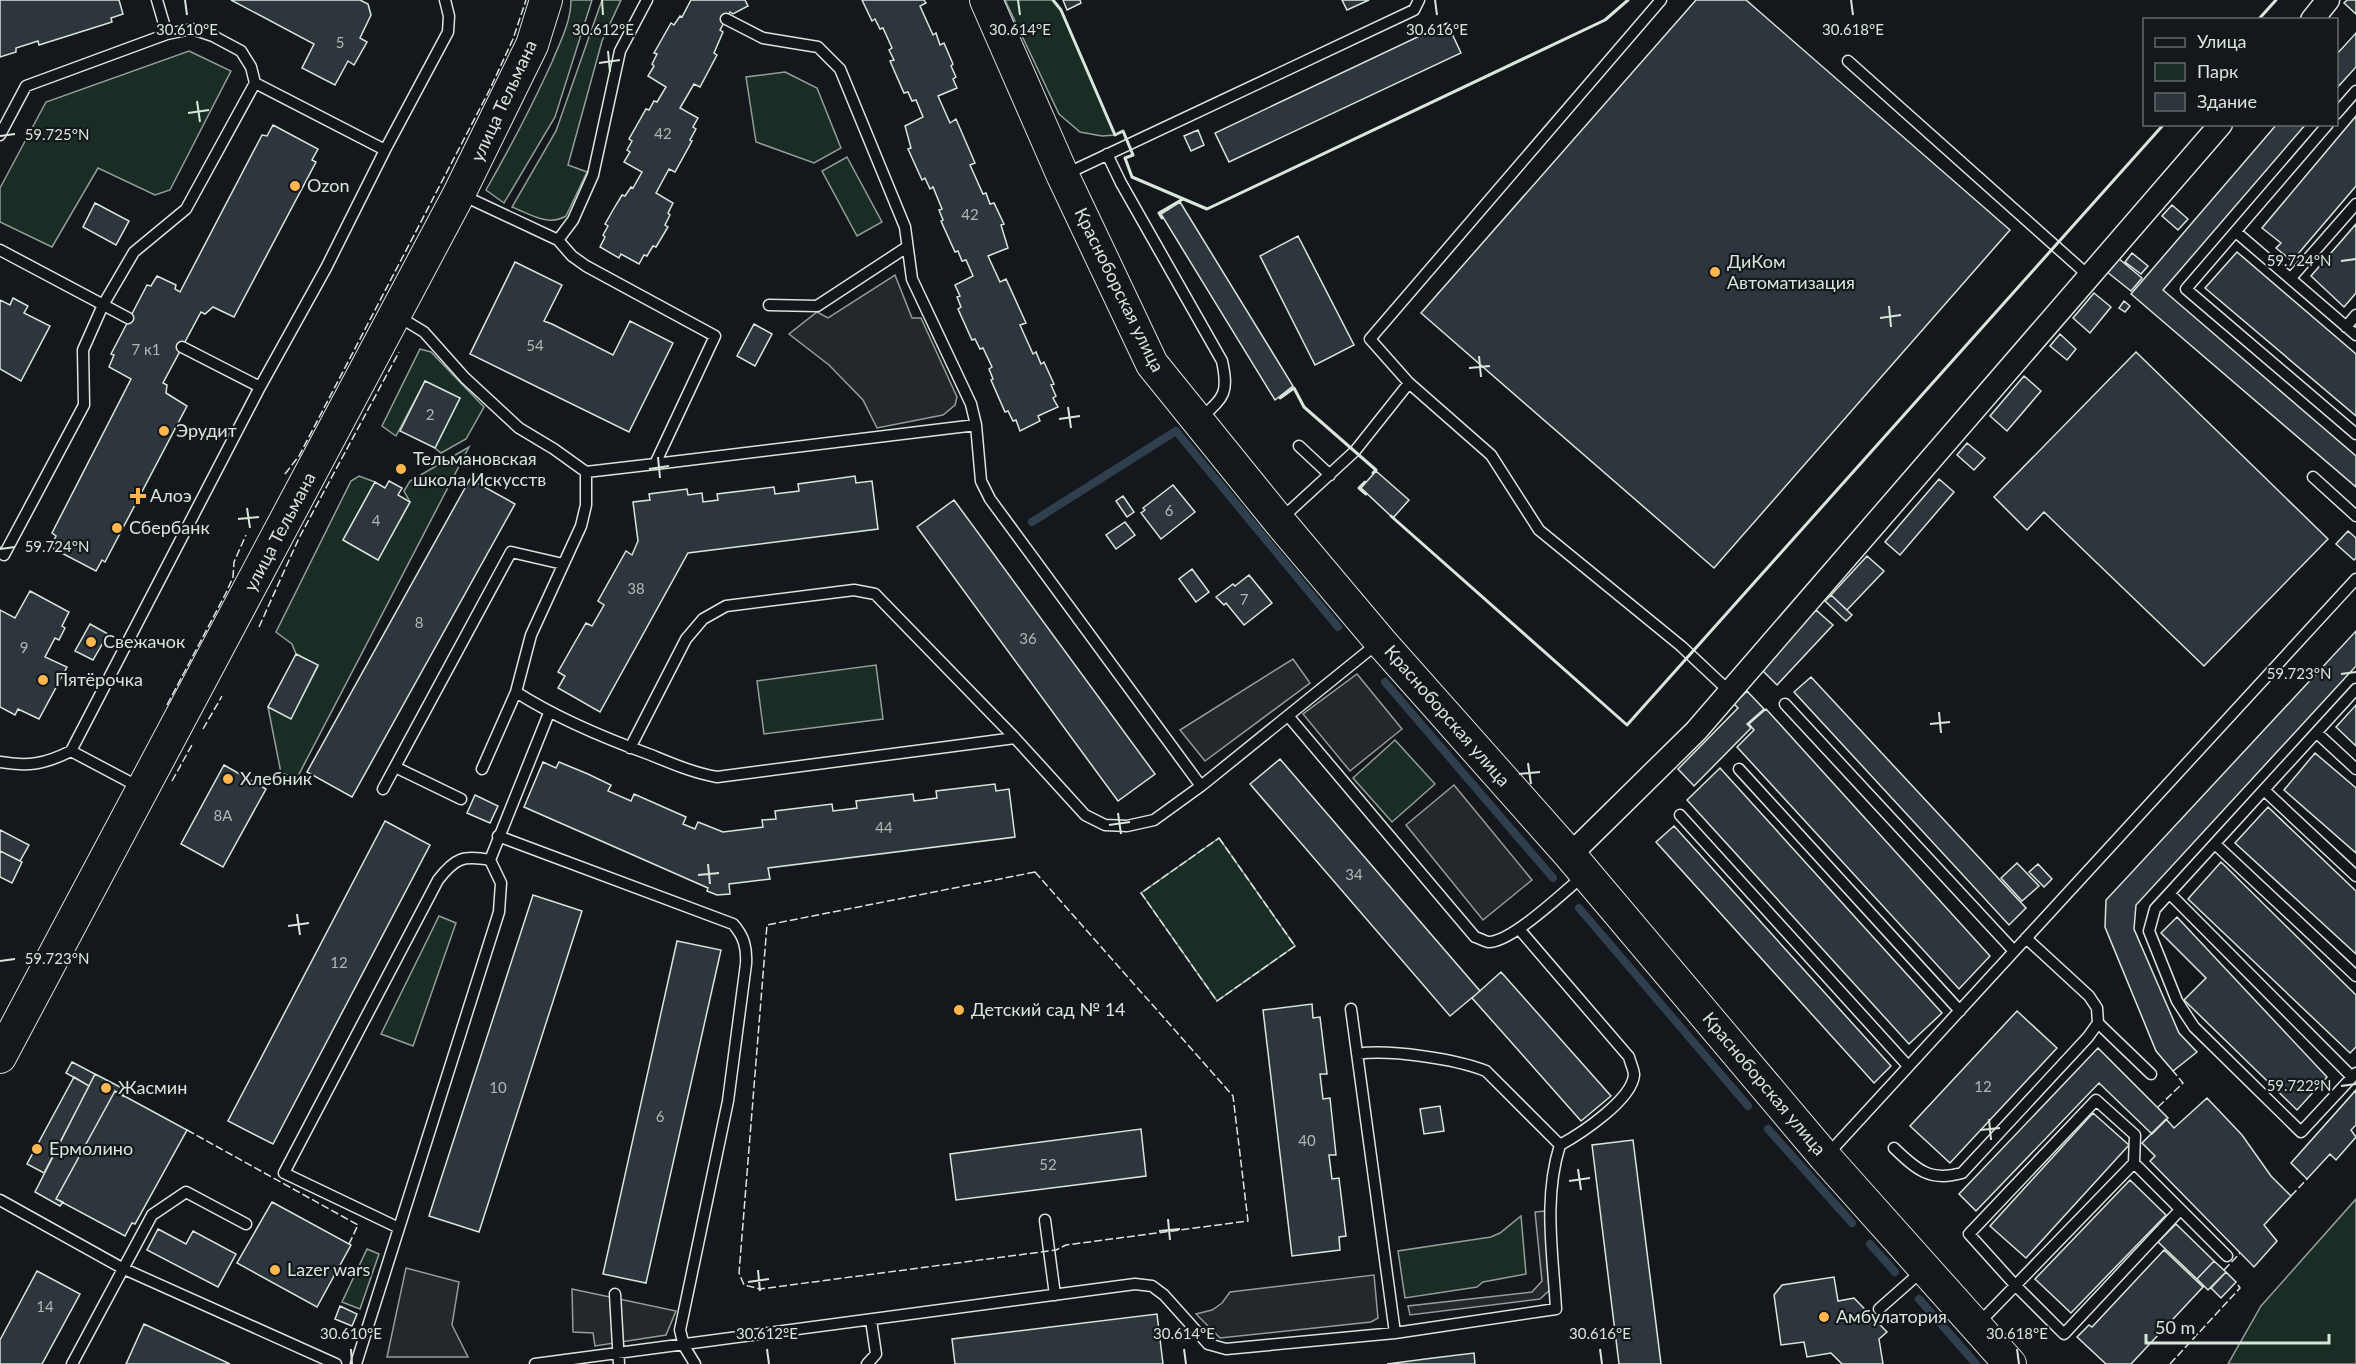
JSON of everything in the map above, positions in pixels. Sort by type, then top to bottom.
[{"type":"street","name":"улица Тельмана","points":[[0,1057],[459,194],[532,45],[546,0]]},
{"type":"street","name":"Красноборская улица","points":[[986,0],[1063,176],[1152,364],[1279,522],[1380,641],[1578,864],[1825,1157],[2010,1364]]},
{"type":"street","points":[[2314,18],[2328,0]]},
{"type":"street","points":[[1578,864],[1730,692],[2219,126]]},
{"type":"lane","points":[[157,0],[167,34]]},
{"type":"lane","points":[[0,762],[23,766],[51,760],[70,751],[448,33],[449,16],[445,0]]},
{"type":"lane","points":[[558,240],[573,220],[593,175],[620,51],[647,0]]},
{"type":"lane","points":[[1063,176],[1414,10],[1419,0]]},
{"type":"lane","points":[[1661,0],[1370,339],[1409,383],[1491,455],[1539,530],[1680,646],[1730,692]]},
{"type":"lane","points":[[726,19],[763,38],[818,47],[840,69],[905,227],[912,279],[971,404],[976,425],[981,481],[990,499],[1201,786]]},
{"type":"lane","points":[[0,135],[26,86],[167,34],[192,29],[213,36],[241,51],[252,66],[255,83],[186,209],[134,252],[103,305],[83,350],[84,405],[4,555],[0,553]]},
{"type":"lane","points":[[1848,62],[2090,277]]},
{"type":"lane","points":[[255,83],[385,150]]},
{"type":"lane","points":[[2338,113],[2356,91]]},
{"type":"lane","points":[[2326,126],[2186,289],[2356,434]]},
{"type":"lane","points":[[1107,154],[1121,183],[1222,361],[1227,384],[1220,401],[1198,421]]},
{"type":"lane","points":[[459,194],[558,240],[572,256],[586,266],[715,336],[655,464]]},
{"type":"lane","points":[[2291,278],[2356,204]]},
{"type":"lane","points":[[2236,232],[2356,335]]},
{"type":"lane","points":[[769,305],[818,306],[908,247]]},
{"type":"lane","points":[[0,250],[128,318]]},
{"type":"lane","points":[[396,314],[424,332],[465,378],[519,428],[586,472],[976,425]]},
{"type":"lane","points":[[2346,327],[2356,315]]},
{"type":"lane","points":[[182,347],[260,387]]},
{"type":"lane","points":[[1279,522],[1355,451],[1409,383]]},
{"type":"lane","points":[[1299,446],[1330,475]]},
{"type":"lane","points":[[482,769],[516,692],[531,635],[580,526],[586,506],[586,472]]},
{"type":"lane","points":[[2313,477],[2356,516]]},
{"type":"lane","points":[[383,789],[511,552],[563,564]]},
{"type":"lane","points":[[1825,1157],[2356,579]]},
{"type":"lane","points":[[630,748],[686,639],[703,619],[726,606],[854,590],[876,594],[1085,814],[1105,825],[1127,826],[1154,820],[1201,786],[1380,641]]},
{"type":"lane","points":[[2170,894],[2354,1075],[2301,1132],[2194,1027],[2177,1001],[2149,931],[2155,909],[2356,689]]},
{"type":"lane","points":[[516,692],[549,713],[630,748],[700,774],[717,777],[1015,738]]},
{"type":"lane","points":[[1785,704],[2014,951]]},
{"type":"lane","points":[[356,1364],[499,912],[501,883],[490,860],[549,713]]},
{"type":"lane","points":[[1289,717],[1475,937],[1488,942],[1504,938],[1519,929],[1578,864]]},
{"type":"lane","points":[[2317,733],[2356,768]]},
{"type":"lane","points":[[70,751],[143,789]]},
{"type":"lane","points":[[395,767],[461,799]]},
{"type":"lane","points":[[1739,769],[1960,1011]]},
{"type":"lane","points":[[2264,790],[2356,876]]},
{"type":"lane","points":[[1680,814],[1908,1066]]},
{"type":"lane","points":[[498,836],[733,924],[741,933],[747,951],[729,1093],[680,1330],[684,1346],[696,1364]]},
{"type":"lane","points":[[2216,844],[2356,976]]},
{"type":"lane","points":[[399,1228],[284,1173],[438,880],[449,866],[470,856],[490,860]]},
{"type":"lane","points":[[535,1364],[619,1359],[684,1346],[1136,1284],[1152,1286],[1164,1295],[1208,1344],[1226,1349],[1395,1333],[1556,1309],[1550,1203],[1553,1167],[1560,1145],[1585,1131],[1627,1092],[1634,1075],[1629,1057],[1519,929]]},
{"type":"lane","points":[[1894,1148],[1912,1166],[1930,1175],[1946,1177],[1962,1173],[2088,1038],[2098,1023],[2097,1008],[2089,996],[2026,938]]},
{"type":"lane","points":[[1351,1009],[1395,1333]]},
{"type":"lane","points":[[2098,1023],[2151,1074]]},
{"type":"lane","points":[[1357,1054],[1375,1051],[1395,1053],[1472,1066],[1486,1071],[1560,1145]]},
{"type":"lane","points":[[1976,1326],[2015,1285],[2134,1163],[2135,1135],[2096,1100],[1969,1234],[2015,1285],[2064,1334],[2180,1210]]},
{"type":"lane","points":[[2134,1163],[2227,1256]]},
{"type":"lane","points":[[72,1364],[152,1215],[186,1192],[246,1224]]},
{"type":"lane","points":[[0,1200],[122,1268],[336,1364]]},
{"type":"lane","points":[[1046,1220],[1055,1295]]},
{"type":"lane","points":[[1879,1309],[1924,1269]]},
{"type":"lane","points":[[615,1294],[619,1359]]},
{"type":"lane","points":[[867,1364],[876,1354],[871,1320]]},
{"type":"green space","points":[[571,0],[592,0],[555,117],[504,203],[486,190],[552,62],[567,24]]},
{"type":"green space","points":[[602,0],[621,0],[602,41],[568,165],[587,172],[566,216],[546,220],[512,207],[556,131]]},
{"type":"green space","points":[[1005,0],[1053,0],[1061,10],[1115,135],[1102,136],[1080,132],[1059,114]]},
{"type":"green space","points":[[189,51],[231,71],[170,190],[155,195],[98,168],[52,247],[0,222],[0,188],[46,102]]},
{"type":"green space","points":[[785,72],[817,88],[841,148],[814,163],[756,142],[746,77]]},
{"type":"green space","points":[[847,157],[882,222],[857,236],[822,171]]},
{"type":"green space","points":[[420,349],[431,352],[484,407],[466,439],[441,453],[435,448],[460,398],[425,381],[396,436],[382,426]]},
{"type":"green space","points":[[469,447],[297,778],[281,773],[268,707],[291,718],[318,666],[296,654],[292,644],[276,632],[351,481],[359,476],[375,482],[343,540],[378,560],[410,502],[404,491],[410,481]]},
{"type":"green space","points":[[876,665],[883,719],[764,734],[757,681]]},
{"type":"green space","points":[[1395,740],[1435,784],[1392,822],[1353,778]]},
{"type":"green space","points":[[1219,838],[1295,946],[1217,1001],[1141,893]]},
{"type":"green space","points":[[439,916],[456,923],[413,1046],[381,1034]]},
{"type":"green space","points":[[2356,1199],[2356,1364],[2228,1364],[2261,1306]]},
{"type":"green space","points":[[1521,1216],[1526,1274],[1483,1282],[1477,1287],[1405,1298],[1398,1251],[1491,1237],[1500,1233]]},
{"type":"green space","points":[[367,1249],[379,1254],[360,1309],[342,1302]]},
{"type":"shaded area","points":[[895,275],[912,318],[921,318],[957,397],[955,405],[943,415],[877,428],[863,400],[829,365],[789,334],[817,312],[828,318]]},
{"type":"shaded area","points":[[1293,659],[1310,683],[1205,761],[1180,730]]},
{"type":"shaded area","points":[[1357,674],[1402,729],[1350,771],[1303,714]]},
{"type":"shaded area","points":[[1454,785],[1532,880],[1483,920],[1406,825]]},
{"type":"shaded area","points":[[1545,1211],[1553,1287],[1540,1299],[1410,1315],[1408,1306],[1532,1292],[1542,1281],[1535,1212]]},
{"type":"shaded area","points":[[406,1268],[459,1282],[452,1325],[468,1357],[387,1357]]},
{"type":"shaded area","points":[[1374,1275],[1378,1318],[1371,1322],[1220,1338],[1196,1314],[1212,1310],[1222,1303],[1230,1292]]},
{"type":"shaded area","points":[[572,1289],[676,1311],[666,1335],[595,1346],[593,1333],[573,1332]]},
{"type":"building","points":[[0,0],[119,0],[123,14],[111,18],[112,22],[39,45],[38,41],[16,48],[16,52],[0,57]]},
{"type":"building","points":[[231,0],[360,0],[368,4],[371,15],[360,38],[367,42],[354,65],[348,61],[335,85],[302,68],[314,44]]},
{"type":"building","points":[[691,0],[745,0],[748,6],[733,14],[730,12],[720,30],[723,32],[714,53],[717,55],[700,87],[694,84],[680,108],[698,118],[693,127],[696,129],[675,172],[669,169],[656,193],[673,203],[665,225],[668,227],[656,247],[653,246],[647,256],[644,255],[639,264],[621,254],[619,258],[600,247],[608,226],[605,224],[622,195],[625,196],[631,187],[633,188],[642,172],[624,162],[630,152],[627,150],[632,141],[629,139],[646,109],[649,110],[654,101],[657,102],[666,87],[648,76],[654,66],[652,64],[657,54],[654,53],[671,23],[674,25],[680,16],[682,17]]},
{"type":"building","points":[[862,0],[924,0],[926,3],[920,6],[933,35],[936,33],[940,45],[944,43],[953,64],[951,66],[956,77],[953,79],[957,88],[938,96],[950,123],[956,119],[975,163],[970,165],[983,194],[986,193],[990,204],[994,203],[1004,224],[1001,225],[1008,248],[988,256],[1000,282],[1006,279],[1026,323],[1020,325],[1033,354],[1036,352],[1041,364],[1044,362],[1054,384],[1051,385],[1056,396],[1053,398],[1058,407],[1038,416],[1040,421],[1020,431],[1016,420],[1013,421],[1008,411],[1005,412],[991,380],[993,379],[989,369],[992,367],[983,348],[980,349],[975,339],[972,340],[958,309],[961,307],[957,297],[960,296],[955,285],[973,276],[966,260],[962,261],[958,251],[955,252],[941,221],[943,220],[939,210],[942,209],[933,187],[930,189],[925,178],[922,180],[908,149],[911,148],[905,126],[923,117],[916,100],[912,101],[908,92],[904,93],[890,61],[894,60],[889,50],[892,48],[883,28],[880,29],[875,19],[872,21]]},
{"type":"building","points":[[1063,0],[1080,0],[1081,3],[1067,10]]},
{"type":"building","points":[[1342,0],[1369,0],[1347,10]]},
{"type":"building","name":"ДиКом Автоматизация","points":[[1696,0],[1746,0],[2010,230],[1714,568],[1421,313]]},
{"type":"building","points":[[2347,0],[2356,0],[2356,14],[2344,3]]},
{"type":"building","points":[[1447,23],[1461,53],[1229,162],[1215,133]]},
{"type":"building","points":[[2356,33],[2356,67],[2338,87],[2338,53]]},
{"type":"building","points":[[2356,116],[2356,186],[2292,261],[2276,248],[2281,243],[2262,228]]},
{"type":"building","points":[[273,125],[318,149],[312,160],[316,162],[234,317],[213,307],[205,314],[201,312],[163,383],[167,385],[166,393],[187,406],[105,562],[102,560],[96,571],[50,547],[56,536],[52,533],[131,379],[109,367],[114,355],[111,354],[147,285],[151,286],[157,276],[176,285],[175,289],[180,292],[262,135],[267,136]]},
{"type":"building","points":[[2275,126],[2304,126],[2163,290],[2356,456],[2356,487],[2131,294]]},
{"type":"building","points":[[1198,130],[1204,145],[1191,151],[1184,136]]},
{"type":"building","points":[[1180,202],[1293,386],[1275,400],[1161,214]]},
{"type":"building","points":[[95,203],[129,221],[116,245],[83,227]]},
{"type":"building","points":[[2172,205],[2188,219],[2178,230],[2162,216]]},
{"type":"building","points":[[2356,224],[2356,293],[2344,307],[2311,276]]},
{"type":"building","points":[[1298,236],[1354,345],[1315,365],[1260,256]]},
{"type":"building","points":[[2237,252],[2356,354],[2356,416],[2205,288]]},
{"type":"building","points":[[2132,253],[2148,266],[2141,274],[2125,262]]},
{"type":"building","points":[[2118,258],[2142,278],[2131,291],[2107,272]]},
{"type":"building","points":[[515,262],[562,285],[544,321],[613,355],[630,321],[673,343],[629,432],[470,354]]},
{"type":"building","points":[[2094,293],[2111,307],[2090,333],[2073,318]]},
{"type":"building","points":[[13,298],[28,306],[24,313],[50,326],[21,381],[0,369],[0,300],[10,305]]},
{"type":"building","points":[[2124,301],[2130,306],[2125,312],[2119,308]]},
{"type":"building","points":[[754,324],[772,334],[755,366],[737,356]]},
{"type":"building","points":[[2060,334],[2076,349],[2067,360],[2050,346]]},
{"type":"building","points":[[2136,352],[2328,539],[2204,666],[2044,512],[2027,530],[1994,497]]},
{"type":"building","points":[[2024,376],[2041,391],[2007,431],[1990,416]]},
{"type":"building","points":[[425,381],[460,398],[435,448],[400,431]]},
{"type":"building","points":[[1967,443],[1985,458],[1974,470],[1957,455]]},
{"type":"building","points":[[1376,471],[1409,500],[1393,518],[1361,488]]},
{"type":"building","points":[[855,476],[856,483],[872,481],[878,529],[688,553],[600,712],[558,688],[565,676],[558,672],[586,623],[592,626],[604,605],[598,601],[626,551],[632,555],[638,541],[633,502],[650,500],[649,494],[687,489],[688,495],[702,493],[703,502],[718,500],[717,494],[774,487],[775,494],[799,491],[798,484]]},
{"type":"building","points":[[470,479],[515,504],[352,797],[307,772]]},
{"type":"building","points":[[1939,479],[1954,492],[1900,555],[1885,542]]},
{"type":"building","points":[[389,481],[402,488],[398,495],[410,502],[378,560],[343,540],[375,482],[385,488]]},
{"type":"building","points":[[1173,485],[1195,512],[1161,539],[1141,513],[1145,510],[1143,508]]},
{"type":"building","points":[[1123,496],[1134,512],[1127,517],[1116,501]]},
{"type":"building","points":[[954,500],[1155,774],[1118,801],[917,527]]},
{"type":"building","points":[[1125,522],[1135,535],[1116,549],[1106,535]]},
{"type":"building","points":[[2348,531],[2356,538],[2356,558],[2354,560],[2336,544]]},
{"type":"building","points":[[1867,556],[1884,571],[1847,610],[1831,595]]},
{"type":"building","points":[[1192,569],[1209,592],[1196,602],[1179,579]]},
{"type":"building","points":[[1249,575],[1272,603],[1244,625],[1226,603],[1224,605],[1216,597]]},
{"type":"building","points":[[30,591],[69,612],[62,626],[65,628],[59,640],[55,638],[45,657],[67,667],[39,719],[18,709],[15,715],[0,707],[0,610],[15,618]]},
{"type":"building","points":[[1831,595],[1852,615],[1846,621],[1825,601]]},
{"type":"building","points":[[1816,610],[1833,625],[1777,685],[1761,669]]},
{"type":"building","name":"Свежачок","points":[[90,624],[108,634],[93,660],[75,651]]},
{"type":"building","points":[[2356,631],[2356,666],[2136,905],[2134,929],[2179,1033],[2197,1052],[2173,1071],[2156,1051],[2105,927],[2106,900]]},
{"type":"building","points":[[296,654],[318,665],[291,719],[268,707]]},
{"type":"building","points":[[1811,677],[2026,908],[2009,925],[1794,692]]},
{"type":"building","points":[[1747,691],[1764,709],[1747,724],[1751,728],[1694,786],[1678,769],[1738,708],[1734,704]]},
{"type":"building","points":[[2356,705],[2356,746],[2336,727]]},
{"type":"building","points":[[1766,709],[1990,956],[1959,989],[1737,747],[1754,730],[1749,724]]},
{"type":"building","points":[[2315,753],[2356,788],[2356,853],[2284,790]]},
{"type":"building","points":[[1280,759],[1480,991],[1450,1016],[1250,784]]},
{"type":"building","points":[[543,762],[556,768],[559,762],[588,774],[611,785],[608,791],[631,801],[634,794],[686,817],[683,824],[695,829],[698,822],[723,832],[763,827],[762,820],[776,819],[775,811],[832,804],[833,811],[857,808],[856,801],[913,794],[914,801],[937,798],[936,791],[995,784],[996,791],[1009,789],[1015,837],[768,868],[770,879],[729,884],[730,894],[717,895],[707,891],[708,888],[524,807]]},
{"type":"building","points":[[224,765],[266,789],[223,867],[181,844]]},
{"type":"building","points":[[1720,768],[1942,1013],[1909,1044],[1687,800]]},
{"type":"building","points":[[475,795],[498,806],[490,823],[467,813]]},
{"type":"building","points":[[2268,807],[2356,891],[2356,954],[2235,843]]},
{"type":"building","points":[[385,821],[430,845],[273,1144],[228,1121]]},
{"type":"building","points":[[1674,826],[1891,1066],[1874,1083],[1656,842]]},
{"type":"building","points":[[0,830],[29,845],[20,861],[0,851]]},
{"type":"building","points":[[0,851],[22,862],[12,883],[0,877]]},
{"type":"building","points":[[2221,862],[2356,995],[2356,1047],[2350,1053],[2188,899]]},
{"type":"building","points":[[2017,863],[2039,886],[2022,901],[2001,878]]},
{"type":"building","points":[[2038,864],[2052,879],[2044,887],[2029,872]]},
{"type":"building","points":[[533,895],[582,911],[479,1232],[429,1216]]},
{"type":"building","points":[[2177,917],[2327,1077],[2297,1110],[2184,1000],[2206,978],[2161,933]]},
{"type":"building","points":[[677,941],[721,950],[646,1283],[603,1274]]},
{"type":"building","points":[[1501,972],[1611,1096],[1581,1121],[1472,998]]},
{"type":"building","points":[[1312,1004],[1313,1018],[1320,1017],[1327,1074],[1320,1074],[1323,1099],[1330,1098],[1336,1155],[1329,1155],[1332,1179],[1339,1178],[1346,1236],[1339,1237],[1340,1250],[1292,1256],[1263,1010]]},
{"type":"building","points":[[2017,1011],[2057,1048],[1950,1163],[1910,1126]]},
{"type":"building","points":[[2098,1048],[2168,1118],[2152,1134],[2099,1083],[1976,1211],[1959,1194]]},
{"type":"building","points":[[72,1062],[95,1074],[89,1086],[66,1073]]},
{"type":"building","points":[[95,1074],[122,1088],[123,1096],[115,1091],[56,1199],[63,1202],[60,1206],[35,1192]]},
{"type":"building","points":[[74,1077],[89,1086],[44,1173],[27,1164]]},
{"type":"building","points":[[2356,1090],[2356,1125],[2351,1130],[2356,1137],[2336,1160],[2330,1154],[2307,1179],[2291,1163]]},
{"type":"building","points":[[115,1091],[187,1130],[135,1224],[132,1223],[125,1236],[56,1199]]},
{"type":"building","points":[[2207,1098],[2242,1135],[2271,1176],[2291,1196],[2264,1225],[2277,1241],[2254,1267],[2150,1161],[2155,1156],[2142,1143],[2166,1119],[2174,1128]]},
{"type":"building","points":[[1440,1106],[1444,1131],[1424,1134],[1420,1109]]},
{"type":"building","points":[[2093,1113],[2129,1145],[2026,1258],[1990,1226]]},
{"type":"building","points":[[1141,1129],[1146,1176],[956,1200],[950,1154]]},
{"type":"building","points":[[1633,1140],[1661,1364],[1619,1364],[1592,1145]]},
{"type":"building","points":[[2130,1180],[2166,1215],[2071,1313],[2035,1279]]},
{"type":"building","points":[[272,1202],[351,1245],[317,1307],[237,1263]]},
{"type":"building","points":[[2176,1224],[2214,1261],[2197,1279],[2158,1242]]},
{"type":"building","points":[[158,1229],[186,1244],[193,1231],[236,1254],[218,1287],[147,1250]]},
{"type":"building","points":[[2164,1250],[2203,1287],[2131,1364],[2106,1364],[2077,1337],[2089,1325],[2092,1327]]},
{"type":"building","points":[[2214,1261],[2226,1272],[2208,1290],[2197,1279]]},
{"type":"building","points":[[37,1271],[80,1294],[42,1364],[0,1364],[0,1340]]},
{"type":"building","points":[[2226,1272],[2236,1282],[2221,1298],[2211,1288]]},
{"type":"building","name":"Амбулатория","points":[[1834,1277],[1838,1301],[1854,1298],[1887,1332],[1879,1339],[1883,1364],[1842,1364],[1831,1353],[1807,1357],[1804,1342],[1781,1345],[1774,1295],[1782,1285]]},
{"type":"building","points":[[340,1306],[357,1314],[352,1326],[335,1319]]},
{"type":"building","points":[[1157,1314],[1163,1364],[955,1364],[952,1339]]},
{"type":"building","points":[[144,1324],[230,1364],[126,1364]]},
{"type":"building","points":[[1474,1353],[1475,1364],[1387,1364],[1433,1358]]},
{"type":"waterway","points":[[1032,522],[1176,431],[1338,627]]},
{"type":"waterway","points":[[1385,682],[1553,878]]},
{"type":"waterway","points":[[1579,908],[1748,1106]]},
{"type":"waterway","points":[[1768,1129],[1852,1223]]},
{"type":"waterway","points":[[1870,1244],[1895,1272]]},
{"type":"waterway","points":[[1919,1299],[1976,1364]]},
{"type":"fence","points":[[285,474],[299,456],[489,91],[513,39],[526,0]]},
{"type":"fence","points":[[259,627],[299,538],[399,352]]},
{"type":"fence","points":[[167,705],[226,593],[233,577],[234,562],[246,535]]},
{"type":"fence","points":[[203,729],[222,696]]},
{"type":"fence","points":[[172,781],[193,743]]},
{"type":"fence","points":[[1219,838],[1295,946],[1217,1001],[1141,893],[1219,838]]},
{"type":"fence","points":[[1035,872],[1233,1096],[1248,1221],[1066,1245],[1056,1250],[760,1289],[744,1285],[739,1273],[767,925],[1035,872]]},
{"type":"fence","points":[[2158,1107],[2183,1083],[2173,1071]]},
{"type":"fence","points":[[187,1130],[358,1225],[349,1244]]},
{"type":"fence","points":[[2291,1196],[2307,1179]]},
{"type":"fence","points":[[2224,1270],[2240,1253]]},
{"type":"fence","points":[[2170,1364],[2240,1288],[2236,1282]]},
{"type":"wall","points":[[1053,0],[1061,10],[1115,135],[1123,131],[1133,155],[1125,158],[1132,177],[1207,209],[1605,20],[1628,0]]},
{"type":"wall","points":[[2260,18],[2276,0]]},
{"type":"wall","points":[[1391,516],[1627,725],[2162,126]]},
{"type":"wall","points":[[1162,218],[1159,213],[1183,199]]},
{"type":"wall","points":[[1280,398],[1294,388],[1304,407],[1376,470],[1373,473]]},
{"type":"wall","points":[[1365,482],[1359,488],[1366,494]]},
{"type":"place","name":"Ozon","points":[[295,186]]},
{"type":"place","name":"ДиКом Автоматизация","points":[[1715,272]]},
{"type":"place","name":"Эрудит","points":[[164,431]]},
{"type":"place","name":"Тельмановская школа Искусств","points":[[401,469]]},
{"type":"place","name":"Алоэ","points":[[138,496]]},
{"type":"place","name":"Сбербанк","points":[[117,528]]},
{"type":"place","name":"Свежачок","points":[[91,642]]},
{"type":"place","name":"Пятёрочка","points":[[43,680]]},
{"type":"place","name":"Хлебник","points":[[228,779]]},
{"type":"place","name":"Детский сад № 14","points":[[959,1010]]},
{"type":"place","name":"Жасмин","points":[[106,1088]]},
{"type":"place","name":"Ермолино","points":[[37,1149]]},
{"type":"place","name":"Lazer wars","points":[[275,1270]]},
{"type":"place","name":"Амбулатория","points":[[1824,1317]]}]
